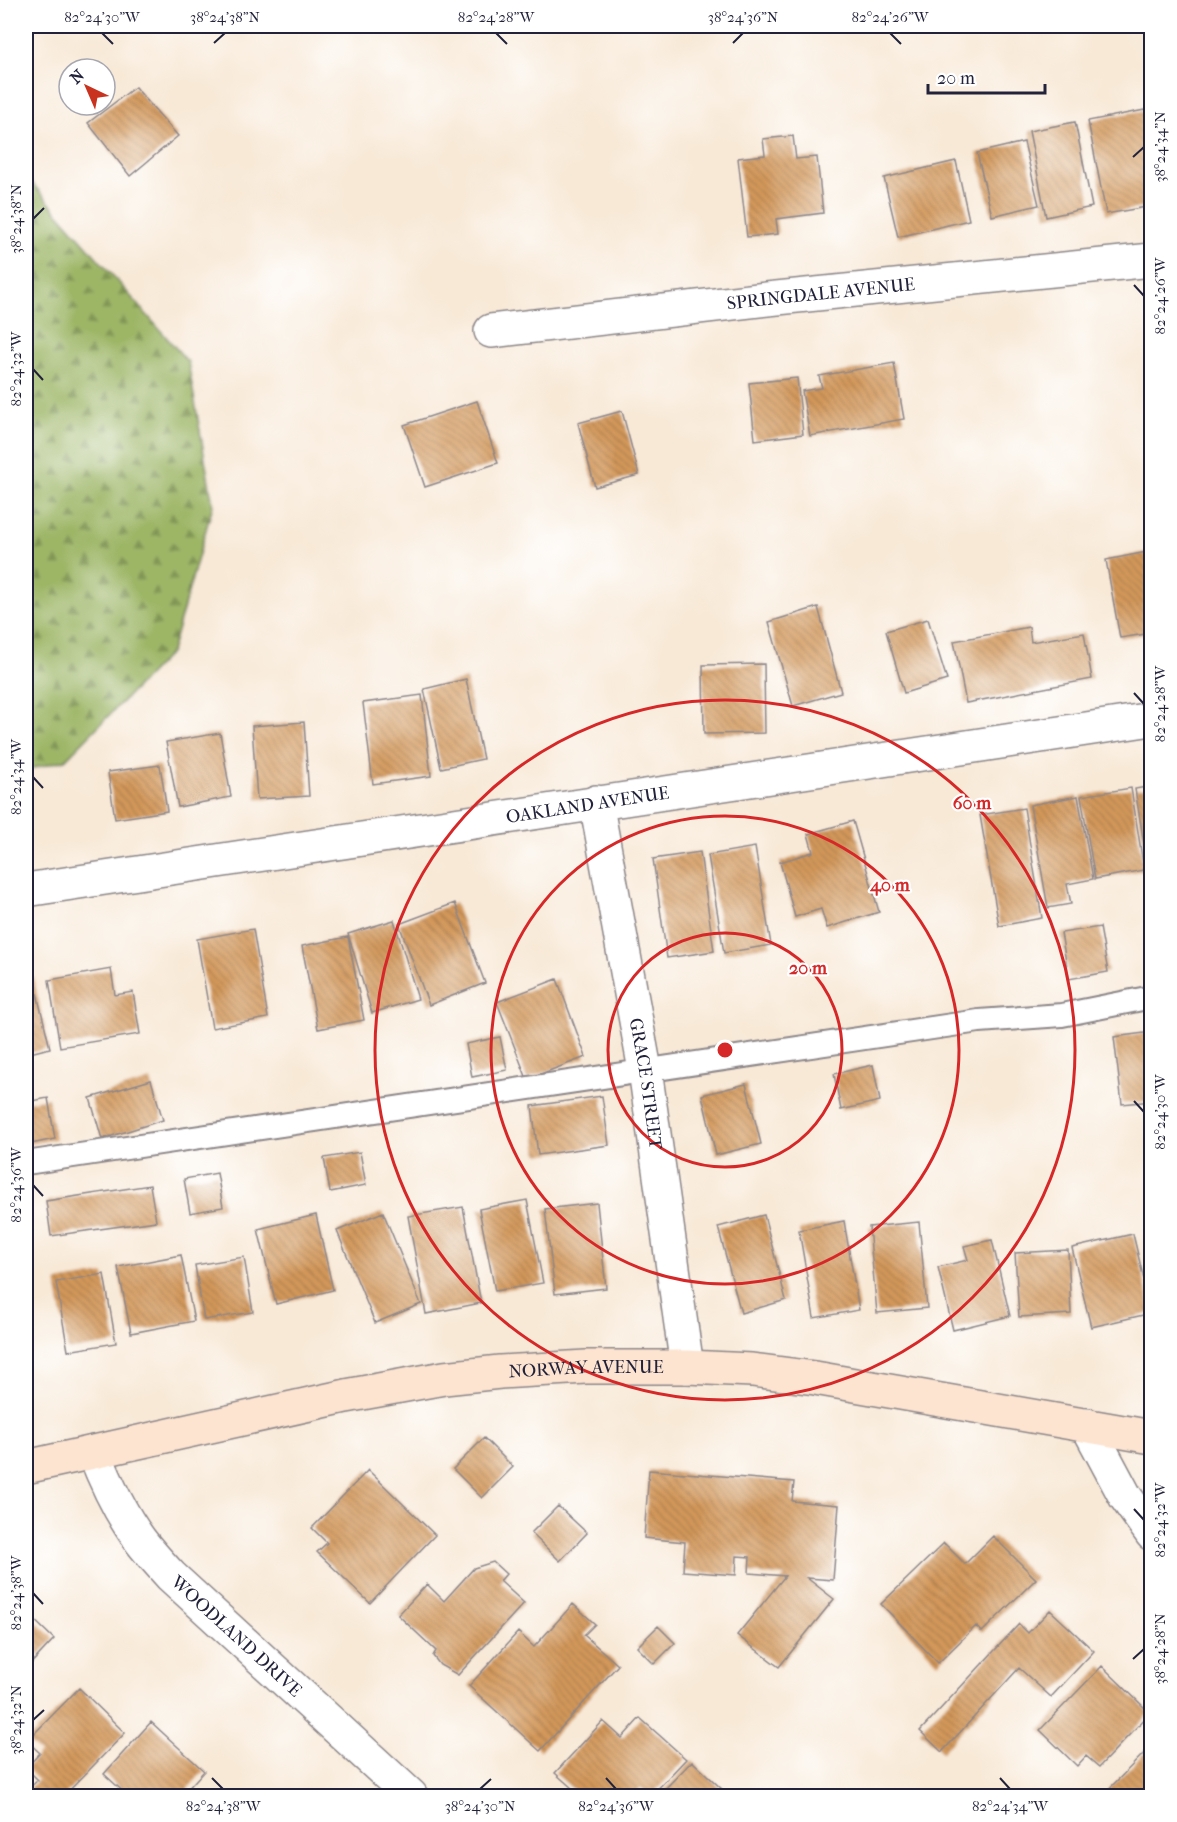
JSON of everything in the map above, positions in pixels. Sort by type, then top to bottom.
[{"type":"main road","name":"NORWAY AVENUE","points":[[26,1467],[282,1409],[444,1378],[586,1367],[687,1367],[752,1370],[815,1378],[1152,1437]]},
{"type":"street","name":"SPRINGDALE AVENUE","points":[[491,331],[724,304],[1152,260]]},
{"type":"street","name":"OAKLAND AVENUE","points":[[26,890],[1152,719]]},
{"type":"street","name":"GRACE STREET","points":[[596,802],[645,1070],[687,1367]]},
{"type":"street","points":[[1087,1425],[1125,1496],[1152,1534]]},
{"type":"street","name":"WOODLAND DRIVE","points":[[94,1452],[120,1509],[140,1540],[171,1576],[411,1797]]},
{"type":"lane","points":[[26,1163],[979,1021],[1062,1015],[1152,998]]},
{"type":"green space","points":[[26,176],[188,362],[213,505],[171,652],[65,760],[26,770]]},
{"type":"building","points":[[135,87],[178,136],[130,176],[88,123],[96,117],[117,117],[117,101]]},
{"type":"building","points":[[1150,109],[1152,206],[1106,214],[1088,121]]},
{"type":"building","points":[[1075,122],[1092,207],[1046,217],[1029,131]]},
{"type":"building","points":[[793,136],[796,159],[817,157],[823,213],[776,219],[778,234],[747,237],[738,158],[765,155],[763,139]]},
{"type":"building","points":[[1024,142],[1039,205],[992,216],[977,153]]},
{"type":"building","points":[[956,161],[969,220],[898,237],[884,178]]},
{"type":"building","points":[[894,363],[904,419],[810,436],[802,391],[822,388],[819,376]]},
{"type":"building","points":[[797,378],[803,434],[755,440],[749,383]]},
{"type":"building","points":[[477,401],[498,463],[425,487],[404,425]]},
{"type":"building","points":[[622,411],[639,475],[595,487],[578,423]]},
{"type":"building","points":[[1152,551],[1152,633],[1120,638],[1106,560]]},
{"type":"building","points":[[818,607],[841,692],[793,706],[769,622]]},
{"type":"building","points":[[928,619],[947,680],[904,693],[886,631]]},
{"type":"building","points":[[1029,627],[1031,642],[1084,633],[1092,679],[966,703],[954,641]]},
{"type":"building","points":[[764,664],[765,733],[704,734],[703,665]]},
{"type":"building","points":[[466,679],[483,759],[441,768],[424,689]]},
{"type":"building","points":[[422,695],[431,776],[373,784],[363,703]]},
{"type":"building","points":[[304,722],[309,796],[257,799],[252,726]]},
{"type":"building","points":[[220,733],[231,797],[178,807],[166,742]]},
{"type":"building","points":[[160,765],[167,811],[115,819],[108,772]]},
{"type":"building","points":[[1152,786],[1152,880],[1150,880],[1135,789]]},
{"type":"building","points":[[1131,788],[1144,870],[1095,879],[1081,796]]},
{"type":"building","points":[[1078,796],[1093,879],[1067,884],[1071,904],[1048,908],[1030,805]]},
{"type":"building","points":[[1024,808],[1042,918],[999,926],[980,815]]},
{"type":"building","points":[[853,821],[879,912],[827,928],[821,909],[795,917],[780,862],[813,852],[808,834]]},
{"type":"building","points":[[755,847],[771,945],[724,953],[708,855]]},
{"type":"building","points":[[700,852],[714,951],[667,958],[653,859]]},
{"type":"building","points":[[455,903],[485,983],[429,1005],[399,924]]},
{"type":"building","points":[[394,920],[418,999],[372,1013],[348,934]]},
{"type":"building","points":[[1100,927],[1108,972],[1069,979],[1061,933]]},
{"type":"building","points":[[253,929],[268,1018],[212,1028],[197,939]]},
{"type":"building","points":[[348,937],[364,1020],[318,1029],[302,946]]},
{"type":"building","points":[[111,969],[115,995],[133,992],[140,1034],[60,1047],[49,980]]},
{"type":"building","points":[[33,977],[50,1048],[26,1054],[26,979]]},
{"type":"building","points":[[557,979],[586,1057],[527,1079],[497,1002]]},
{"type":"building","points":[[1152,1032],[1152,1101],[1122,1104],[1114,1037]]},
{"type":"building","points":[[500,1037],[507,1070],[472,1077],[466,1044]]},
{"type":"building","points":[[873,1065],[880,1101],[841,1110],[834,1074]]},
{"type":"building","points":[[151,1080],[163,1120],[102,1139],[90,1098]]},
{"type":"building","points":[[746,1084],[761,1144],[716,1155],[702,1095]]},
{"type":"building","points":[[602,1096],[609,1145],[538,1155],[532,1106]]},
{"type":"building","points":[[48,1098],[55,1139],[26,1145],[26,1102]]},
{"type":"building","points":[[360,1152],[366,1185],[330,1192],[324,1158]]},
{"type":"building","points":[[217,1173],[223,1207],[190,1213],[184,1179]]},
{"type":"building","points":[[150,1185],[156,1221],[51,1236],[46,1201]]},
{"type":"building","points":[[527,1200],[543,1283],[495,1291],[479,1209]]},
{"type":"building","points":[[597,1203],[606,1288],[555,1294],[545,1209]]},
{"type":"building","points":[[463,1207],[481,1303],[426,1314],[408,1216]]},
{"type":"building","points":[[383,1212],[421,1304],[375,1323],[337,1231]]},
{"type":"building","points":[[316,1215],[333,1290],[276,1304],[258,1229]]},
{"type":"building","points":[[764,1215],[786,1300],[741,1313],[718,1227]]},
{"type":"building","points":[[844,1221],[859,1310],[814,1318],[799,1230]]},
{"type":"building","points":[[919,1222],[927,1308],[877,1313],[869,1227]]},
{"type":"building","points":[[1133,1234],[1152,1313],[1091,1327],[1072,1248]]},
{"type":"building","points":[[992,1240],[1010,1316],[953,1330],[938,1267],[968,1260],[964,1246]]},
{"type":"building","points":[[1068,1250],[1071,1314],[1019,1317],[1015,1253]]},
{"type":"building","points":[[181,1255],[194,1321],[131,1333],[118,1267]]},
{"type":"building","points":[[244,1257],[253,1312],[204,1320],[195,1265]]},
{"type":"building","points":[[104,1274],[116,1343],[68,1351],[56,1282]]},
{"type":"building","points":[[484,1438],[513,1467],[482,1498],[453,1469]]},
{"type":"building","points":[[368,1470],[435,1535],[370,1603],[317,1552],[327,1543],[312,1528]]},
{"type":"building","points":[[649,1470],[794,1482],[792,1501],[839,1505],[833,1580],[807,1578],[834,1599],[779,1667],[737,1635],[785,1576],[749,1573],[750,1557],[737,1556],[736,1575],[683,1571],[685,1542],[644,1538]]},
{"type":"building","points":[[558,1506],[587,1533],[560,1561],[531,1533]]},
{"type":"building","points":[[993,1536],[1036,1579],[982,1632],[976,1626],[938,1663],[881,1604],[944,1543],[965,1564]]},
{"type":"building","points":[[493,1562],[506,1574],[500,1581],[524,1603],[458,1675],[440,1665],[433,1656],[436,1651],[398,1615],[427,1584],[444,1601],[474,1568]]},
{"type":"building","points":[[573,1604],[595,1624],[584,1635],[618,1665],[540,1751],[469,1686],[518,1632],[534,1647]]},
{"type":"building","points":[[1050,1610],[1094,1651],[1051,1697],[1019,1668],[942,1752],[920,1731],[1019,1624],[1028,1633]]},
{"type":"building","points":[[26,1612],[54,1639],[26,1669]]},
{"type":"building","points":[[658,1626],[675,1643],[654,1664],[637,1647]]},
{"type":"building","points":[[1102,1666],[1150,1713],[1099,1767],[1086,1756],[1077,1766],[1040,1730]]},
{"type":"building","points":[[79,1688],[125,1733],[64,1796],[26,1796],[26,1791],[38,1780],[26,1768],[40,1753],[27,1741]]},
{"type":"building","points":[[640,1718],[686,1759],[651,1796],[641,1788],[633,1796],[581,1796],[555,1773],[603,1721],[622,1738]]},
{"type":"building","points":[[151,1722],[204,1771],[185,1792],[189,1796],[128,1796],[104,1774]]},
{"type":"building","points":[[1152,1745],[1152,1796],[1112,1796],[1107,1791]]},
{"type":"building","points":[[692,1761],[724,1791],[719,1796],[671,1796],[664,1790]]}]
